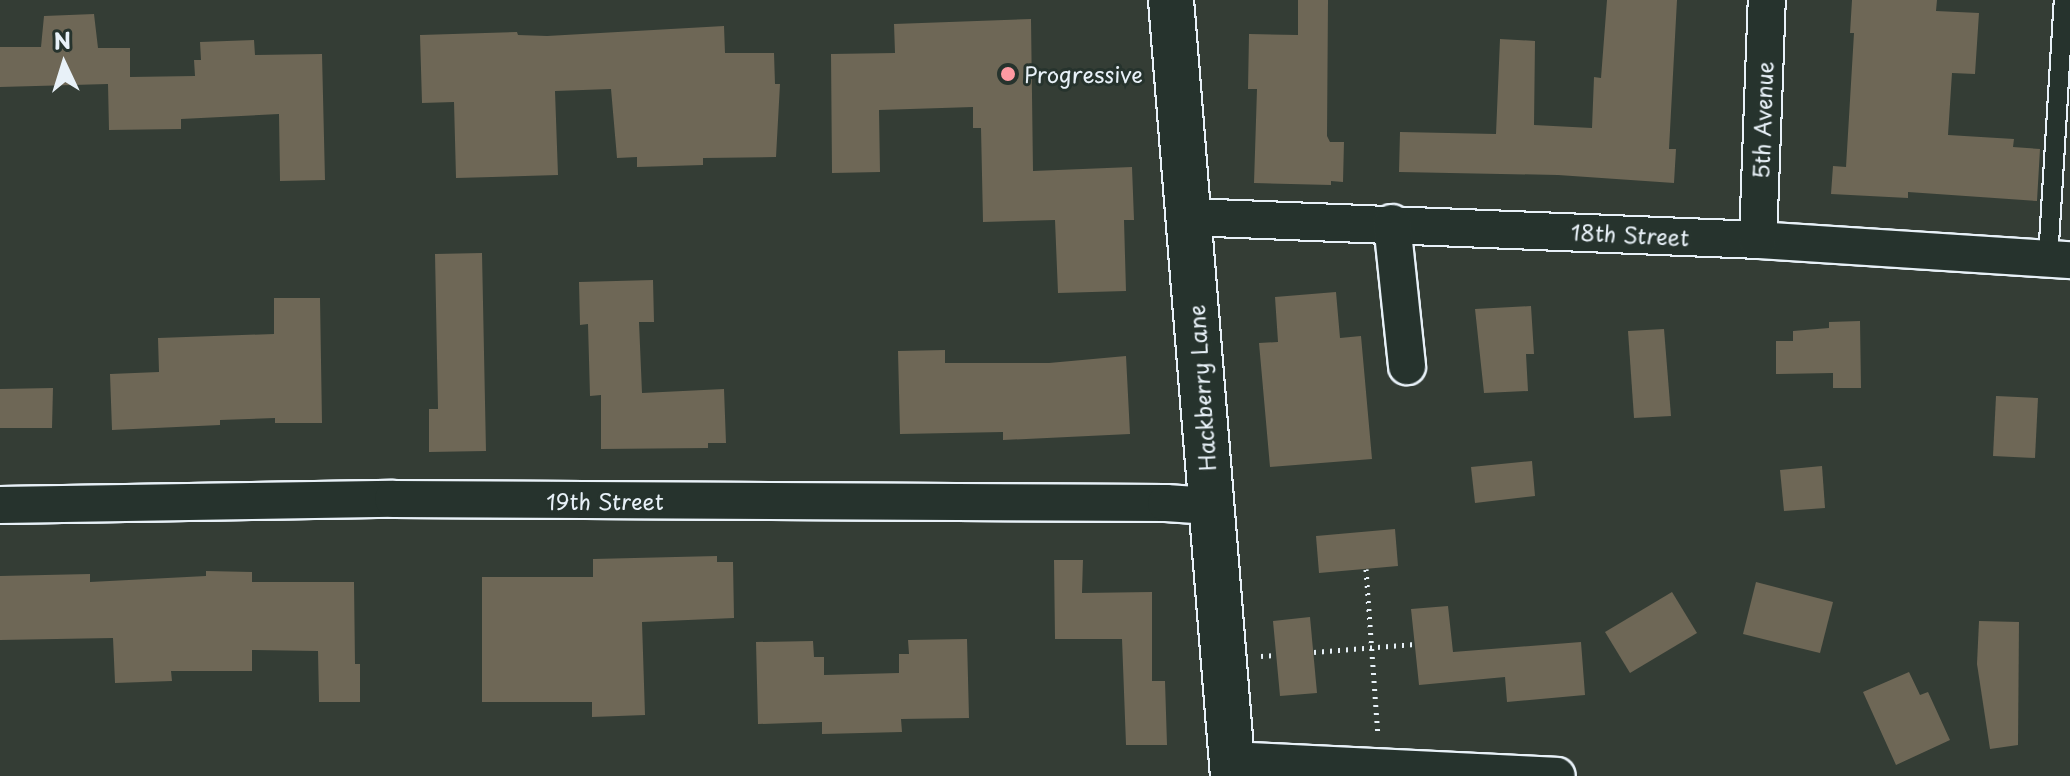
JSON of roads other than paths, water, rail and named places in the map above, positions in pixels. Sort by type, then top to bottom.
[{"type":"main road","name":"Hackberry Lane","points":[[1171,0],[1232,768]]},
{"type":"street","name":"5th Avenue","points":[[1758,240],[1767,0]]},
{"type":"street","name":"18th Street","points":[[1189,217],[1758,240],[2059,259]]},
{"type":"street","points":[[1392,223],[1407,366]]},
{"type":"street","name":"19th Street","points":[[0,505],[400,499],[1166,503],[1210,506]]},
{"type":"street","points":[[1232,768],[1381,767],[1557,776]]},
{"type":"lane","points":[[2059,259],[2064,0]]},
{"type":"place","name":"Progressive","points":[[1008,74]]}]
